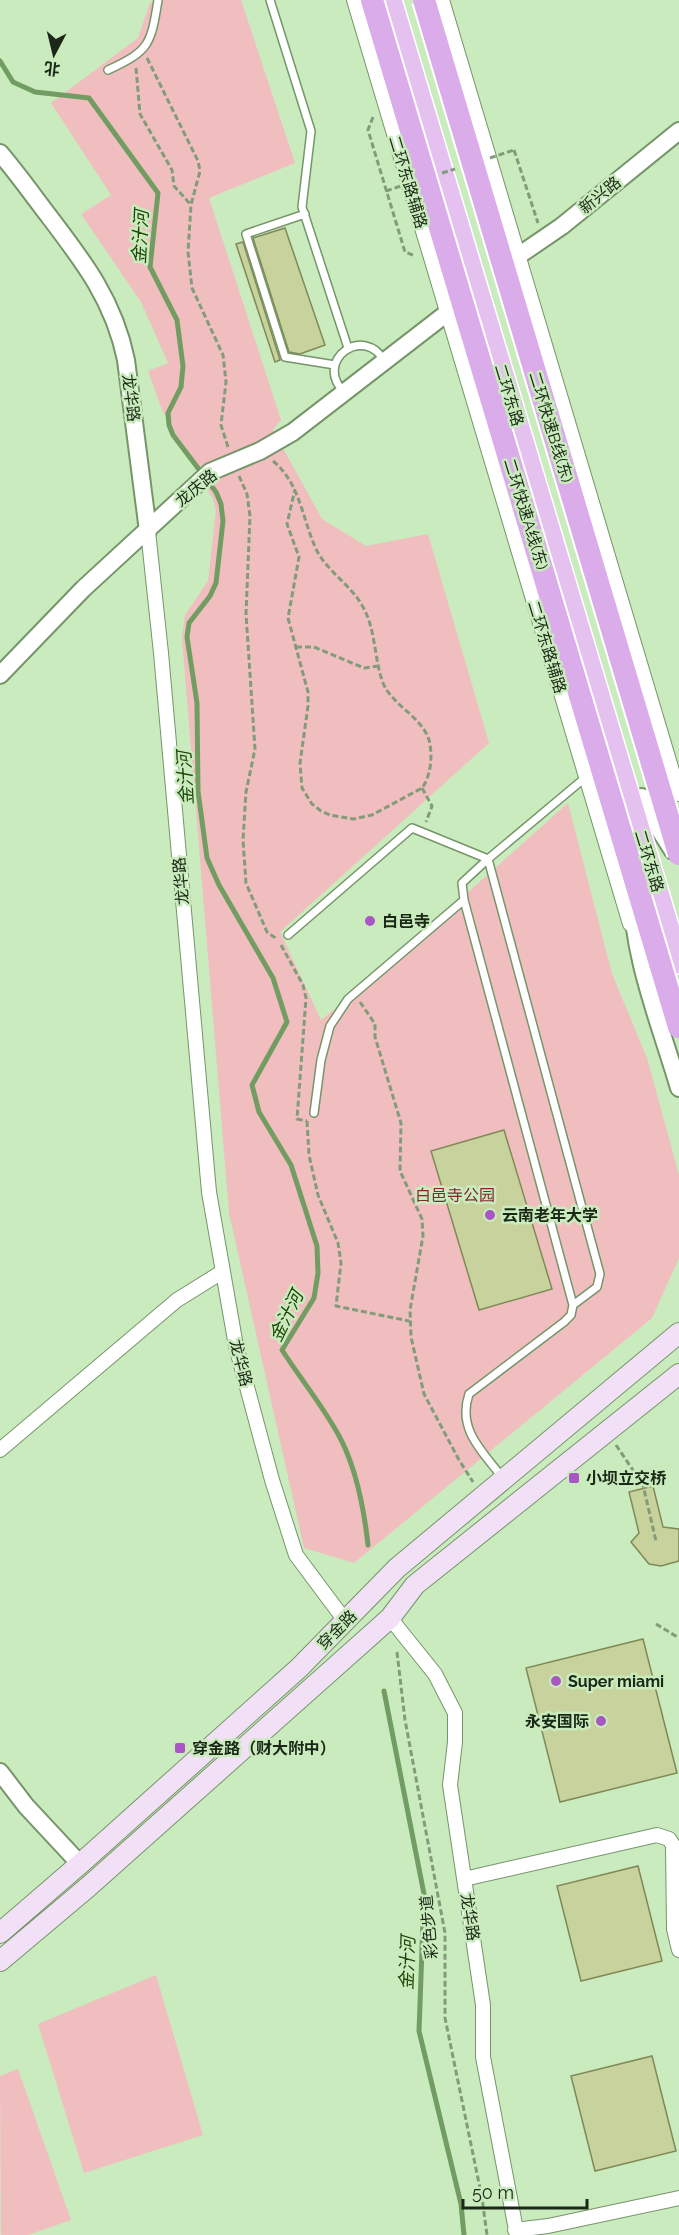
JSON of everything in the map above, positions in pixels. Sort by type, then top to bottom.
[{"type":"highway","name":"二环快速A线(东)","points":[[372,0],[679,1027]]},
{"type":"highway","name":"二环快速B线(东)","points":[[424,0],[679,854]]},
{"type":"main road","name":"二环东路","points":[[391,0],[637,799],[679,919]]},
{"type":"main road","name":"二环东路","points":[[404,0],[637,799],[679,963]]},
{"type":"main road","name":"穿金路","points":[[0,1933],[299,1668],[398,1569],[679,1333]]},
{"type":"main road","name":"穿金路","points":[[0,1961],[88,1887],[390,1618],[415,1585],[679,1374]]},
{"type":"street","name":"二环东路辅路","points":[[354,0],[679,1088]]},
{"type":"street","points":[[442,0],[679,794]]},
{"type":"street","name":"新兴路","points":[[518,256],[562,226],[679,131]]},
{"type":"street","name":"龙华路","points":[[0,153],[76,252],[100,288],[120,333],[126,360],[148,531],[209,1192],[222,1272],[242,1368],[272,1480],[296,1555],[346,1622]]},
{"type":"street","name":"龙庆路","points":[[0,675],[83,589],[210,472],[261,452],[293,432],[447,313]]},
{"type":"street","points":[[637,799],[679,859]]},
{"type":"street","points":[[637,799],[633,910],[636,938],[644,969]]},
{"type":"street","points":[[0,1450],[177,1300],[222,1272]]},
{"type":"street","name":"龙华路","points":[[390,1618],[435,1674],[455,1713],[455,1742],[450,1785],[483,2005],[483,2057],[516,2232]]},
{"type":"street","points":[[0,1772],[26,1806],[80,1864]]},
{"type":"street","points":[[464,1879],[657,1835],[669,1839],[673,1845],[674,1929],[679,1950]]},
{"type":"street","points":[[516,2232],[679,2198]]},
{"type":"lane","points":[[108,70],[135,57],[148,42],[155,24],[158,0]]},
{"type":"lane","points":[[270,0],[311,131],[302,207],[348,348]]},
{"type":"lane","points":[[305,214],[246,234],[285,357],[334,365]]},
{"type":"lane","points":[[344,392],[335,380],[334,365],[342,352],[355,345],[370,347],[376,350],[385,362]]},
{"type":"lane","points":[[504,1479],[474,1441],[467,1427],[465,1407],[469,1394],[564,1322],[571,1315],[573,1305],[464,900],[462,883],[586,777]]},
{"type":"lane","points":[[288,935],[412,828],[488,859]]},
{"type":"lane","points":[[488,859],[600,1274],[597,1287],[573,1305]]},
{"type":"lane","points":[[314,1113],[321,1060],[330,1026],[348,999],[464,900]]},
{"type":"path","points":[[142,49],[159,78],[198,161],[200,171],[191,205],[188,252],[192,288],[223,355],[226,382],[221,425],[233,463],[247,494],[250,516],[246,614],[255,749],[246,792],[244,816],[246,883],[267,932],[279,941],[306,998],[297,1119],[307,1121]]},
{"type":"path","points":[[135,57],[140,114],[172,170],[174,186],[191,205]]},
{"type":"path","points":[[368,130],[405,252]]},
{"type":"path","points":[[482,160],[514,150],[534,211]]},
{"type":"path","points":[[439,174],[461,167]]},
{"type":"path","points":[[386,191],[407,184]]},
{"type":"path","points":[[261,452],[285,472],[295,489],[317,550],[363,607],[371,627],[383,683],[429,740],[430,770],[428,780],[422,788],[363,819],[330,815],[312,804],[302,788],[300,778],[308,692],[288,618],[299,557],[286,524],[295,489]]},
{"type":"path","points":[[296,647],[314,647],[364,668],[380,666]]},
{"type":"path","points":[[422,788],[432,806],[422,832]]},
{"type":"path","points":[[354,993],[375,1023],[375,1037],[401,1123],[400,1171],[422,1219],[423,1236],[410,1321],[411,1337],[424,1394],[459,1460],[483,1497]]},
{"type":"path","points":[[314,1113],[307,1121],[309,1155],[318,1195],[338,1243],[341,1263],[336,1306],[410,1321]]},
{"type":"path","points":[[608,1432],[642,1485],[656,1541]]},
{"type":"path","points":[[656,1624],[679,1638]]},
{"type":"path","name":"彩色步道","points":[[398,1652],[405,1720],[445,1933],[445,2018],[482,2198],[487,2235]]},
{"type":"green space","name":"白邑寺公园","points":[[157,0],[241,0],[295,163],[209,198],[281,420],[273,430],[322,519],[366,546],[428,534],[489,743],[280,932],[321,1020],[355,993],[568,803],[612,974],[647,1058],[679,1175],[679,1258],[652,1318],[354,1563],[304,1548],[229,1213],[182,639],[185,615],[208,581],[216,511],[213,499],[162,410],[148,371],[168,363],[141,302],[81,214],[111,195],[51,103],[138,38],[150,3]]},
{"type":"green space","points":[[156,1975],[203,2135],[84,2173],[38,2024]]},
{"type":"green space","points":[[18,2069],[71,2220],[28,2235],[1,2235],[0,2076]]},
{"type":"building","points":[[285,228],[325,345],[300,354],[289,352],[253,238]]},
{"type":"building","points":[[243,242],[280,360],[275,362],[236,244]]},
{"type":"building","name":"云南老年大学","points":[[504,1130],[552,1289],[479,1310],[431,1151]]},
{"type":"building","points":[[653,1486],[663,1527],[679,1529],[679,1561],[661,1566],[649,1564],[631,1542],[639,1533],[629,1492]]},
{"type":"building","name":"永安国际","points":[[643,1639],[677,1773],[560,1802],[526,1668]]},
{"type":"building","points":[[638,1866],[662,1961],[581,1981],[557,1886]]},
{"type":"building","points":[[652,2056],[676,2151],[595,2171],[571,2076]]},
{"type":"waterway","name":"金汁河","points":[[0,61],[13,82],[35,92],[89,98],[158,193],[150,267],[177,320],[183,366],[181,387],[168,413],[169,425],[173,435],[216,492],[221,504],[223,521],[216,583],[210,596],[189,623],[187,637],[197,703],[198,791],[207,858],[219,885],[273,978],[287,1022],[252,1085],[259,1112],[291,1165],[317,1246],[318,1273],[314,1298],[282,1350],[325,1413],[344,1446],[358,1488],[368,1545]]},
{"type":"waterway","name":"金汁河","points":[[384,1691],[424,1894],[419,2031],[461,2204],[464,2235]]},
{"type":"place","name":"白邑寺","points":[[370,921]]},
{"type":"place","name":"云南老年大学","points":[[490,1215]]},
{"type":"place","name":"小坝立交桥","points":[[574,1478]]},
{"type":"place","name":"Super miami","points":[[556,1681]]},
{"type":"place","name":"永安国际","points":[[601,1721]]},
{"type":"place","name":"穿金路（财大附中）","points":[[180,1748]]}]
